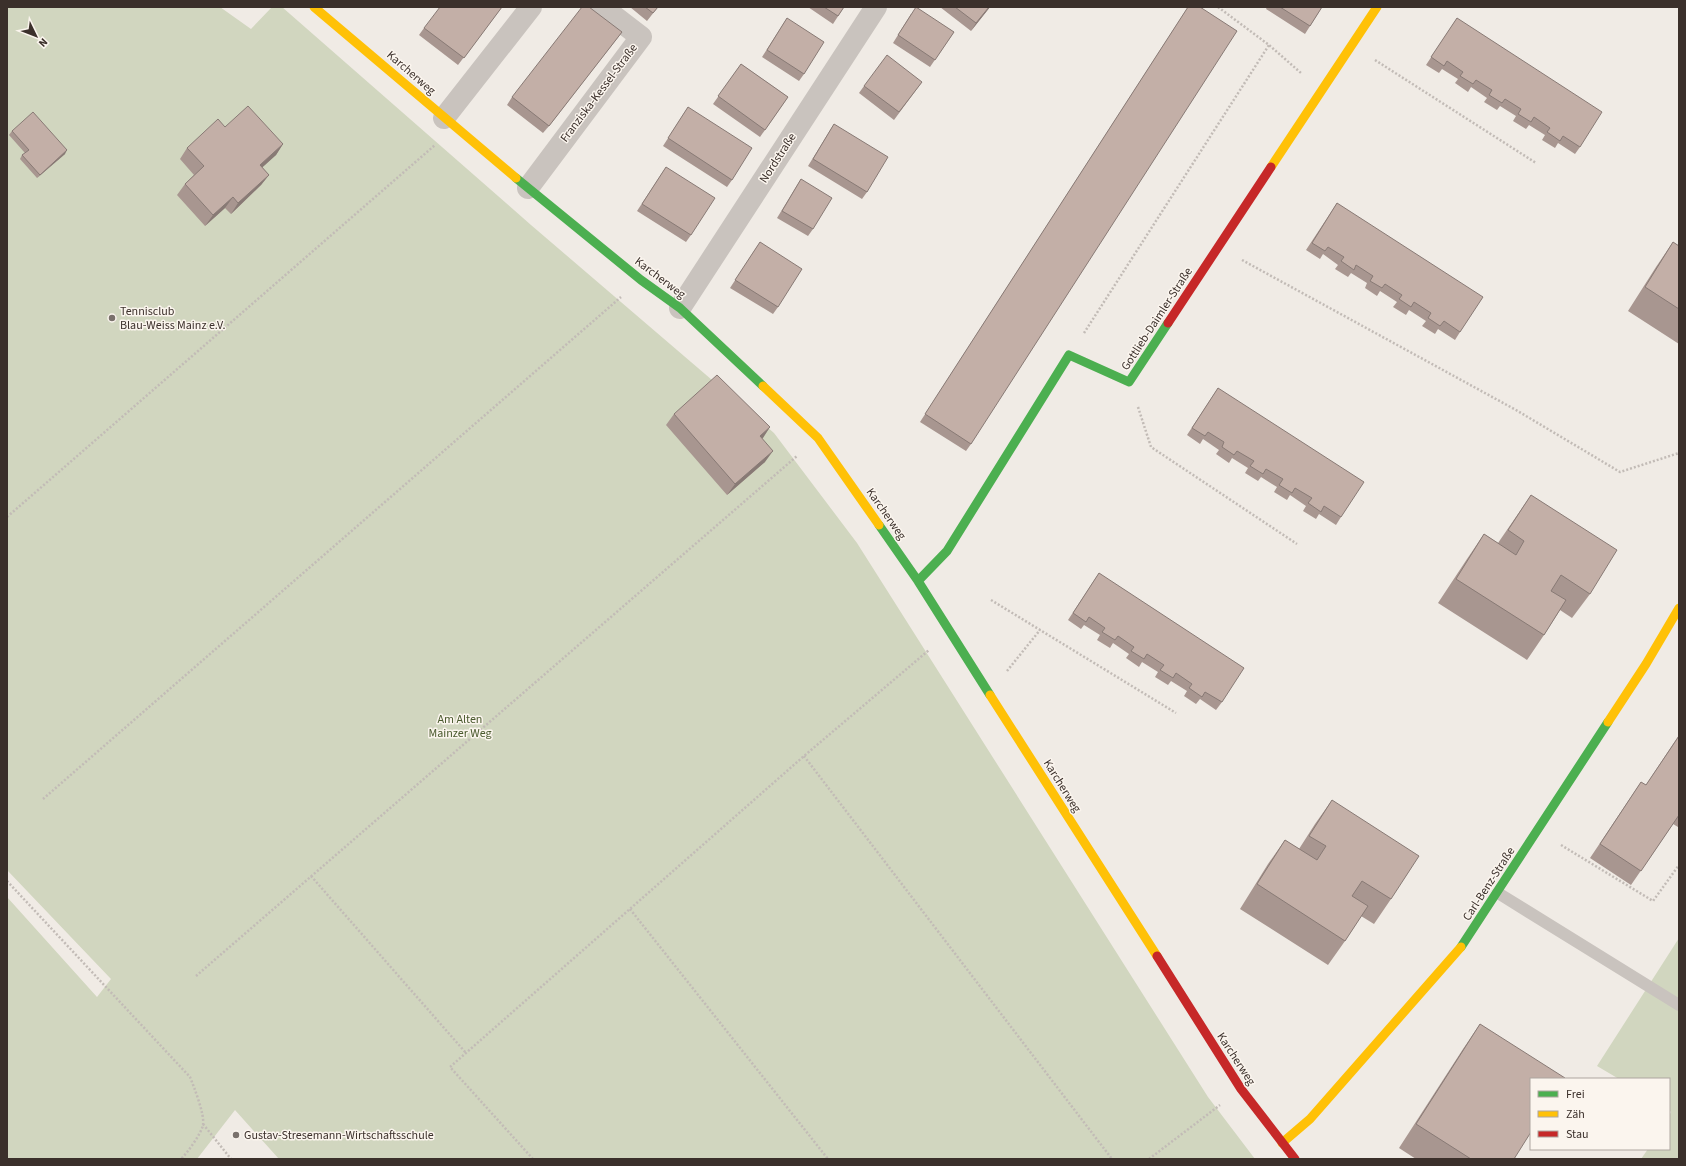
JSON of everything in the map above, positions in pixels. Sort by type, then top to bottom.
[{"type":"street","points":[[450,123],[531,7]]},
{"type":"street","name":"Franziska-Kessel-Straße","points":[[528,188],[641,37],[602,7]]},
{"type":"street","name":"Nordstraße","points":[[680,308],[876,7]]},
{"type":"street","name":"Gottlieb-Daimler-Straße","points":[[1069,355],[1129,382],[1377,7]]},
{"type":"street","name":"Karcherweg","points":[[324,10],[450,123],[641,280],[680,308],[818,438],[918,581],[1241,1089],[1295,1159]]},
{"type":"street","points":[[918,581],[947,551],[1069,355]]},
{"type":"street","name":"Carl-Benz-Straße","points":[[1282,1143],[1310,1119],[1466,941],[1646,664],[1679,608]]},
{"type":"lane","points":[[1498,893],[1679,1005]]},
{"type":"path","points":[[1218,7],[1269,45],[1321,91]]},
{"type":"path","points":[[1069,355],[1269,45]]},
{"type":"path","points":[[1351,45],[1536,163]]},
{"type":"path","points":[[7,517],[450,123]]},
{"type":"path","points":[[1218,246],[1516,410],[1620,472],[1679,453]]},
{"type":"path","points":[[43,799],[641,280]]},
{"type":"path","points":[[1129,382],[1151,447],[1297,544]]},
{"type":"path","points":[[196,976],[818,438]]},
{"type":"path","points":[[991,600],[1176,713]]},
{"type":"path","points":[[988,693],[1040,630]]},
{"type":"path","points":[[533,1159],[450,1067],[804,756],[928,652]]},
{"type":"path","points":[[804,756],[1112,1159]]},
{"type":"path","points":[[1538,831],[1653,901],[1679,866]]},
{"type":"path","points":[[311,876],[466,1053]]},
{"type":"path","points":[[7,881],[190,1077],[199,1102],[203,1124],[231,1159]]},
{"type":"path","points":[[630,909],[828,1159]]},
{"type":"path","points":[[1149,1159],[1241,1089]]},
{"type":"path","points":[[181,1159],[188,1151],[203,1124]]},
{"type":"green space","name":"Am Alten Mainzer Weg","points":[[7,7],[220,7],[251,29],[272,7],[282,7],[531,225],[774,433],[857,543],[1208,1097],[1255,1159],[279,1159],[235,1110],[197,1159],[7,1159],[7,897],[97,997],[111,979],[7,870]]},
{"type":"green space","points":[[1679,938],[1679,1159],[1641,1159],[1647,1150],[1670,1150],[1670,1078],[1617,1078],[1597,1066]]},
{"type":"building","points":[[440,7],[502,7],[464,58],[424,28]]},
{"type":"building","points":[[582,7],[589,7],[622,32],[549,126],[512,97]]},
{"type":"building","points":[[645,7],[658,7],[653,13]]},
{"type":"building","points":[[824,7],[844,7],[838,16]]},
{"type":"building","points":[[916,7],[954,32],[935,60],[898,35]]},
{"type":"building","points":[[955,7],[989,7],[976,23]]},
{"type":"building","points":[[1188,7],[1200,7],[1237,31],[971,444],[925,414]]},
{"type":"building","points":[[1280,7],[1322,7],[1310,26]]},
{"type":"building","points":[[787,18],[824,42],[804,74],[767,50]]},
{"type":"building","points":[[1457,18],[1602,112],[1580,147],[1563,136],[1560,141],[1547,132],[1550,128],[1534,117],[1531,122],[1518,114],[1521,109],[1505,99],[1502,103],[1489,95],[1492,90],[1476,80],[1473,84],[1460,76],[1463,72],[1447,61],[1444,66],[1431,57]]},
{"type":"building","points":[[887,55],[922,82],[899,112],[864,86]]},
{"type":"building","points":[[741,64],[788,97],[765,130],[718,96]]},
{"type":"building","points":[[248,106],[283,144],[260,165],[269,175],[238,203],[233,197],[213,215],[185,184],[204,166],[187,148],[218,119],[225,127]]},
{"type":"building","points":[[688,107],[752,148],[732,180],[668,138]]},
{"type":"building","points":[[33,112],[67,150],[40,175],[22,155],[29,150],[12,131]]},
{"type":"building","points":[[834,124],[888,157],[867,192],[813,159]]},
{"type":"building","points":[[666,167],[715,198],[691,235],[642,204]]},
{"type":"building","points":[[801,179],[832,198],[813,229],[782,211]]},
{"type":"building","points":[[1337,203],[1483,297],[1460,332],[1444,321],[1440,326],[1428,318],[1431,313],[1414,302],[1411,307],[1399,299],[1402,295],[1385,284],[1382,288],[1370,281],[1373,276],[1356,265],[1354,270],[1341,261],[1344,257],[1328,247],[1325,251],[1312,243]]},
{"type":"building","points":[[760,242],[802,269],[778,307],[735,280]]},
{"type":"building","points":[[1673,242],[1679,246],[1679,309],[1645,287]]},
{"type":"building","points":[[717,375],[770,427],[760,436],[773,451],[735,484],[674,414]]},
{"type":"building","points":[[1218,388],[1364,482],[1341,517],[1324,506],[1321,512],[1308,503],[1312,498],[1295,488],[1292,493],[1279,485],[1283,479],[1266,469],[1263,474],[1250,466],[1254,461],[1237,451],[1234,455],[1222,447],[1224,442],[1208,432],[1205,436],[1192,428]]},
{"type":"building","points":[[1531,495],[1617,550],[1590,594],[1561,575],[1551,591],[1566,600],[1544,635],[1456,579],[1484,534],[1516,555],[1524,541],[1508,530]]},
{"type":"building","points":[[1099,573],[1244,668],[1222,702],[1205,692],[1202,697],[1189,688],[1192,684],[1176,673],[1173,678],[1160,670],[1164,665],[1147,654],[1144,659],[1131,651],[1134,647],[1118,636],[1115,640],[1102,632],[1105,628],[1089,617],[1086,622],[1073,613]]},
{"type":"building","points":[[1679,736],[1679,815],[1641,871],[1600,844],[1641,782],[1646,785]]},
{"type":"building","points":[[1332,800],[1419,856],[1391,899],[1362,881],[1352,896],[1368,906],[1345,941],[1257,884],[1285,840],[1317,860],[1326,846],[1309,836]]},
{"type":"building","points":[[1480,1024],[1565,1078],[1530,1078],[1530,1134],[1514,1159],[1471,1159],[1416,1124]]},
{"type":"traffic: fast","points":[[516,178],[641,280],[680,308],[763,386]]},
{"type":"traffic: fast","points":[[918,581],[947,551],[1069,355],[1129,382],[1168,323]]},
{"type":"traffic: fast","points":[[879,525],[918,581],[990,695]]},
{"type":"traffic: fast","points":[[1461,947],[1608,722]]},
{"type":"traffic: slow","points":[[314,7],[516,178]]},
{"type":"traffic: slow","points":[[1271,167],[1377,7]]},
{"type":"traffic: slow","points":[[763,386],[818,438],[879,525]]},
{"type":"traffic: slow","points":[[1608,722],[1646,664],[1679,608]]},
{"type":"traffic: slow","points":[[990,695],[1157,956]]},
{"type":"traffic: slow","points":[[1282,1143],[1310,1119],[1461,947]]},
{"type":"traffic: jam","points":[[1168,323],[1271,167]]},
{"type":"traffic: jam","points":[[1157,956],[1241,1089],[1295,1159]]},
{"type":"place","name":"Tennisclub Blau-Weiss Mainz e.V.","points":[[112,318]]},
{"type":"place","name":"Gustav-Stresemann-Wirtschaftsschule","points":[[236,1135]]}]
